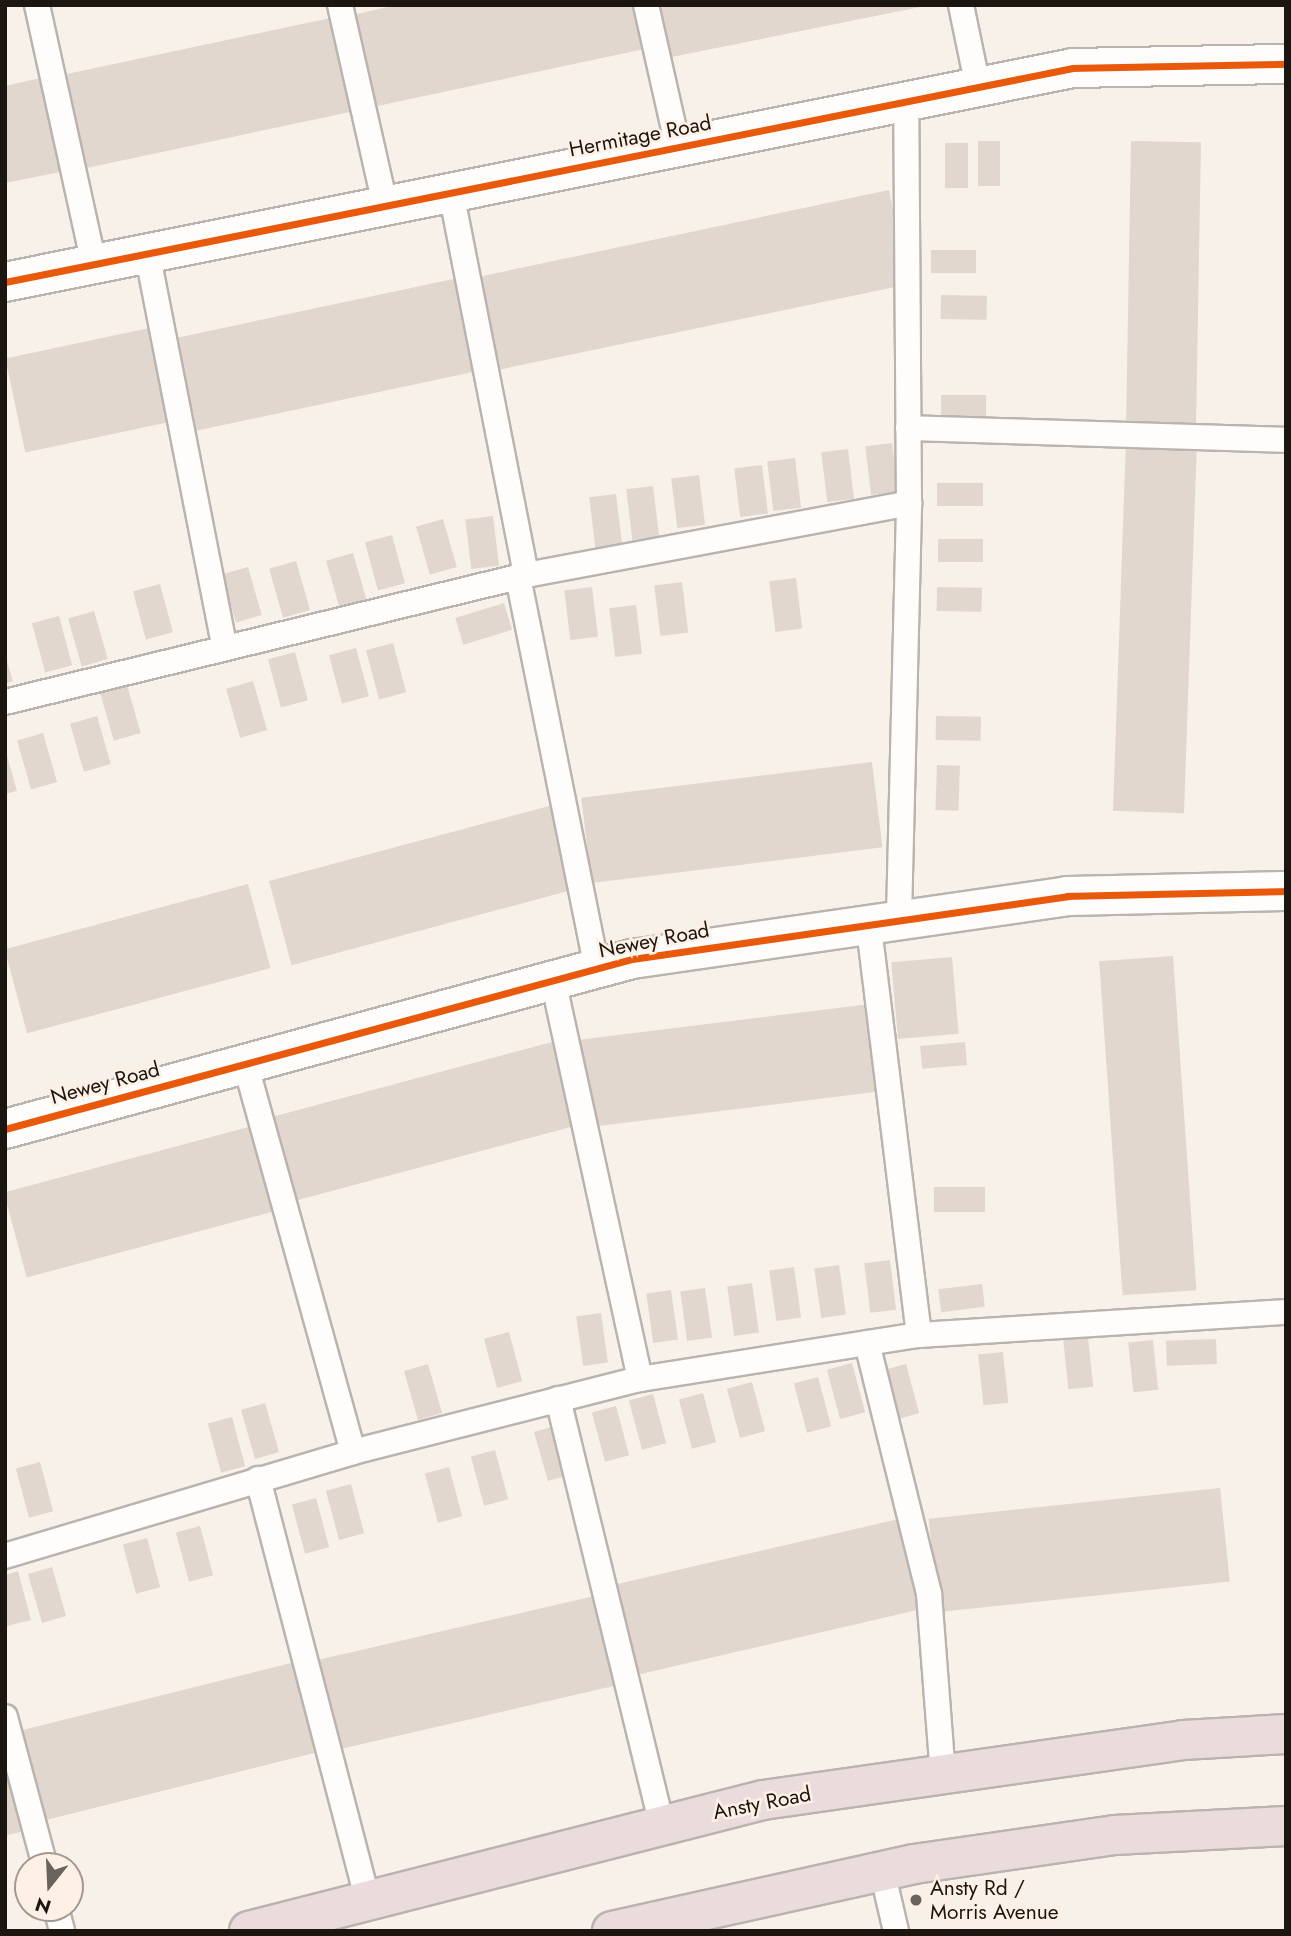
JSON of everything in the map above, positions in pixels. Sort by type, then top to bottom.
[{"type":"highway","name":"Ansty Road","points":[[250,1931],[762,1800],[1183,1740],[1286,1734]]},
{"type":"highway","points":[[612,1931],[882,1871],[1115,1835],[1286,1826]]},
{"type":"street","name":"Hermitage Road","points":[[5,282],[1073,68],[1286,64]]},
{"type":"street","name":"Newey Road","points":[[5,1129],[597,968],[884,918],[1067,896],[1286,891]]},
{"type":"lane","points":[[37,5],[94,264]]},
{"type":"lane","points":[[340,5],[385,205]]},
{"type":"lane","points":[[646,5],[678,147]]},
{"type":"lane","points":[[961,5],[978,86]]},
{"type":"lane","points":[[906,101],[909,503],[884,918],[919,1335]]},
{"type":"lane","points":[[451,192],[597,968]]},
{"type":"lane","points":[[147,252],[224,646]]},
{"type":"lane","points":[[908,428],[1286,440]]},
{"type":"lane","points":[[5,702],[224,646],[522,576],[909,503]]},
{"type":"lane","points":[[553,980],[640,1378]]},
{"type":"lane","points":[[245,1063],[353,1452]]},
{"type":"lane","points":[[5,1556],[353,1452],[640,1378],[919,1335],[1286,1312]]},
{"type":"lane","points":[[867,1343],[929,1594],[943,1775]]},
{"type":"lane","points":[[558,1399],[662,1825]]},
{"type":"lane","points":[[258,1479],[368,1899]]},
{"type":"lane","points":[[5,1717],[41,1852]]},
{"type":"lane","points":[[882,1871],[896,1931]]},
{"type":"building","points":[[397,5],[639,5],[649,48],[368,108],[348,16]]},
{"type":"building","points":[[651,5],[920,5],[920,7],[662,59]]},
{"type":"building","points":[[335,17],[355,111],[82,169],[62,75]]},
{"type":"building","points":[[50,76],[70,170],[5,183],[5,86]]},
{"type":"building","points":[[978,141],[1000,141],[1000,186],[978,186]]},
{"type":"building","points":[[1131,141],[1201,142],[1196,431],[1126,430]]},
{"type":"building","points":[[945,143],[968,143],[968,188],[945,188]]},
{"type":"building","points":[[889,190],[898,235],[895,287],[493,371],[473,278]]},
{"type":"building","points":[[931,250],[976,250],[976,273],[931,273]]},
{"type":"building","points":[[458,278],[478,371],[190,432],[170,339]]},
{"type":"building","points":[[941,295],[987,296],[987,320],[941,319]]},
{"type":"building","points":[[154,327],[174,421],[25,453],[5,359]]},
{"type":"building","points":[[941,395],[986,395],[986,418],[941,418]]},
{"type":"building","points":[[1126,439],[1197,441],[1184,813],[1113,811]]},
{"type":"building","points":[[892,443],[898,492],[871,495],[865,446]]},
{"type":"building","points":[[848,449],[854,499],[827,502],[821,452]]},
{"type":"building","points":[[795,458],[801,508],[773,511],[767,461]]},
{"type":"building","points":[[762,465],[768,514],[740,517],[734,468]]},
{"type":"building","points":[[699,475],[705,525],[677,528],[671,478]]},
{"type":"building","points":[[937,483],[983,483],[983,506],[937,506]]},
{"type":"building","points":[[653,486],[659,537],[632,540],[626,489]]},
{"type":"building","points":[[616,494],[622,545],[595,548],[589,497]]},
{"type":"building","points":[[493,516],[499,566],[471,569],[465,519]]},
{"type":"building","points":[[443,519],[457,567],[430,575],[416,527]]},
{"type":"building","points":[[392,535],[405,583],[378,591],[365,542]]},
{"type":"building","points":[[938,539],[983,539],[983,562],[938,562]]},
{"type":"building","points":[[353,553],[367,602],[340,610],[326,561]]},
{"type":"building","points":[[296,561],[310,610],[283,618],[269,569]]},
{"type":"building","points":[[248,567],[262,615],[236,623],[222,574]]},
{"type":"building","points":[[796,578],[802,629],[775,632],[769,581]]},
{"type":"building","points":[[682,582],[688,633],[660,636],[654,585]]},
{"type":"building","points":[[160,584],[173,632],[146,640],[133,591]]},
{"type":"building","points":[[592,587],[598,637],[570,640],[564,590]]},
{"type":"building","points":[[937,587],[982,588],[982,612],[937,611]]},
{"type":"building","points":[[504,603],[512,630],[463,645],[455,618]]},
{"type":"building","points":[[636,605],[642,654],[615,657],[609,608]]},
{"type":"building","points":[[94,611],[108,659],[82,667],[68,618]]},
{"type":"building","points":[[59,616],[72,665],[45,673],[32,623]]},
{"type":"building","points":[[393,643],[406,692],[379,700],[366,650]]},
{"type":"building","points":[[356,648],[369,696],[342,704],[329,655]]},
{"type":"building","points":[[295,652],[308,700],[281,708],[268,659]]},
{"type":"building","points":[[5,655],[13,681],[5,684]]},
{"type":"building","points":[[253,681],[267,730],[240,738],[226,689]]},
{"type":"building","points":[[127,685],[141,733],[114,741],[100,693]]},
{"type":"building","points":[[97,716],[111,764],[84,772],[70,724]]},
{"type":"building","points":[[936,716],[981,717],[981,741],[936,740]]},
{"type":"building","points":[[43,733],[57,782],[31,789],[17,740]]},
{"type":"building","points":[[5,753],[17,791],[5,794]]},
{"type":"building","points":[[872,762],[882,847],[592,883],[581,798]]},
{"type":"building","points":[[937,765],[960,766],[958,811],[935,810]]},
{"type":"building","points":[[553,805],[576,889],[292,965],[269,881]]},
{"type":"building","points":[[248,884],[271,968],[27,1033],[5,949]]},
{"type":"building","points":[[1173,956],[1196,1290],[1123,1295],[1099,961]]},
{"type":"building","points":[[952,957],[959,1034],[898,1039],[891,962]]},
{"type":"building","points":[[870,1004],[881,1091],[590,1127],[579,1040]]},
{"type":"building","points":[[552,1042],[575,1126],[292,1202],[269,1118]]},
{"type":"building","points":[[965,1042],[967,1065],[922,1069],[920,1046]]},
{"type":"building","points":[[256,1125],[279,1210],[27,1278],[5,1192]]},
{"type":"building","points":[[934,1187],[985,1187],[985,1212],[934,1212]]},
{"type":"building","points":[[890,1260],[896,1310],[870,1313],[864,1263]]},
{"type":"building","points":[[839,1265],[846,1315],[821,1318],[814,1268]]},
{"type":"building","points":[[794,1267],[801,1318],[776,1321],[769,1270]]},
{"type":"building","points":[[752,1283],[759,1333],[734,1336],[727,1286]]},
{"type":"building","points":[[982,1284],[985,1307],[941,1312],[938,1289]]},
{"type":"building","points":[[705,1288],[712,1338],[687,1341],[680,1291]]},
{"type":"building","points":[[671,1290],[678,1340],[653,1343],[646,1293]]},
{"type":"building","points":[[601,1313],[608,1363],[583,1366],[576,1316]]},
{"type":"building","points":[[509,1332],[522,1381],[497,1388],[484,1339]]},
{"type":"building","points":[[1088,1337],[1093,1387],[1068,1389],[1063,1340]]},
{"type":"building","points":[[1216,1339],[1217,1364],[1167,1366],[1166,1341]]},
{"type":"building","points":[[1153,1340],[1158,1390],[1133,1392],[1128,1343]]},
{"type":"building","points":[[1003,1352],[1008,1403],[983,1405],[978,1355]]},
{"type":"building","points":[[852,1363],[865,1412],[840,1419],[827,1370]]},
{"type":"building","points":[[428,1364],[442,1413],[418,1420],[404,1371]]},
{"type":"building","points":[[906,1364],[919,1413],[895,1420],[882,1370]]},
{"type":"building","points":[[818,1377],[831,1426],[807,1433],[794,1383]]},
{"type":"building","points":[[752,1382],[765,1431],[740,1438],[727,1389]]},
{"type":"building","points":[[703,1393],[716,1442],[692,1449],[679,1399]]},
{"type":"building","points":[[653,1394],[666,1443],[642,1450],[629,1400]]},
{"type":"building","points":[[265,1403],[279,1452],[255,1459],[241,1410]]},
{"type":"building","points":[[616,1406],[629,1455],[605,1462],[592,1412]]},
{"type":"building","points":[[232,1417],[245,1466],[221,1473],[208,1423]]},
{"type":"building","points":[[558,1425],[572,1474],[548,1481],[534,1432]]},
{"type":"building","points":[[495,1450],[508,1499],[484,1506],[471,1456]]},
{"type":"building","points":[[40,1462],[53,1511],[29,1518],[16,1468]]},
{"type":"building","points":[[449,1467],[462,1516],[438,1523],[425,1473]]},
{"type":"building","points":[[351,1484],[364,1533],[339,1540],[326,1491]]},
{"type":"building","points":[[1220,1488],[1230,1581],[938,1612],[929,1519]]},
{"type":"building","points":[[316,1498],[329,1547],[305,1554],[292,1504]]},
{"type":"building","points":[[903,1518],[924,1609],[638,1675],[618,1584]]},
{"type":"building","points":[[200,1526],[213,1575],[189,1582],[176,1532]]},
{"type":"building","points":[[147,1538],[160,1587],[136,1594],[123,1544]]},
{"type":"building","points":[[52,1567],[66,1616],[42,1623],[28,1574]]},
{"type":"building","points":[[18,1571],[31,1620],[7,1626],[5,1575]]},
{"type":"building","points":[[603,1594],[624,1684],[338,1750],[318,1660]]},
{"type":"building","points":[[299,1661],[321,1751],[38,1822],[16,1732]]},
{"type":"building","points":[[5,1761],[24,1831],[5,1836]]},
{"type":"cycle path","points":[[5,282],[1073,68],[1286,64]]},
{"type":"cycle path","points":[[5,1129],[632,959],[1067,896],[1286,891]]},
{"type":"place","name":"Ansty Rd / Morris Avenue","points":[[916,1900]]}]
